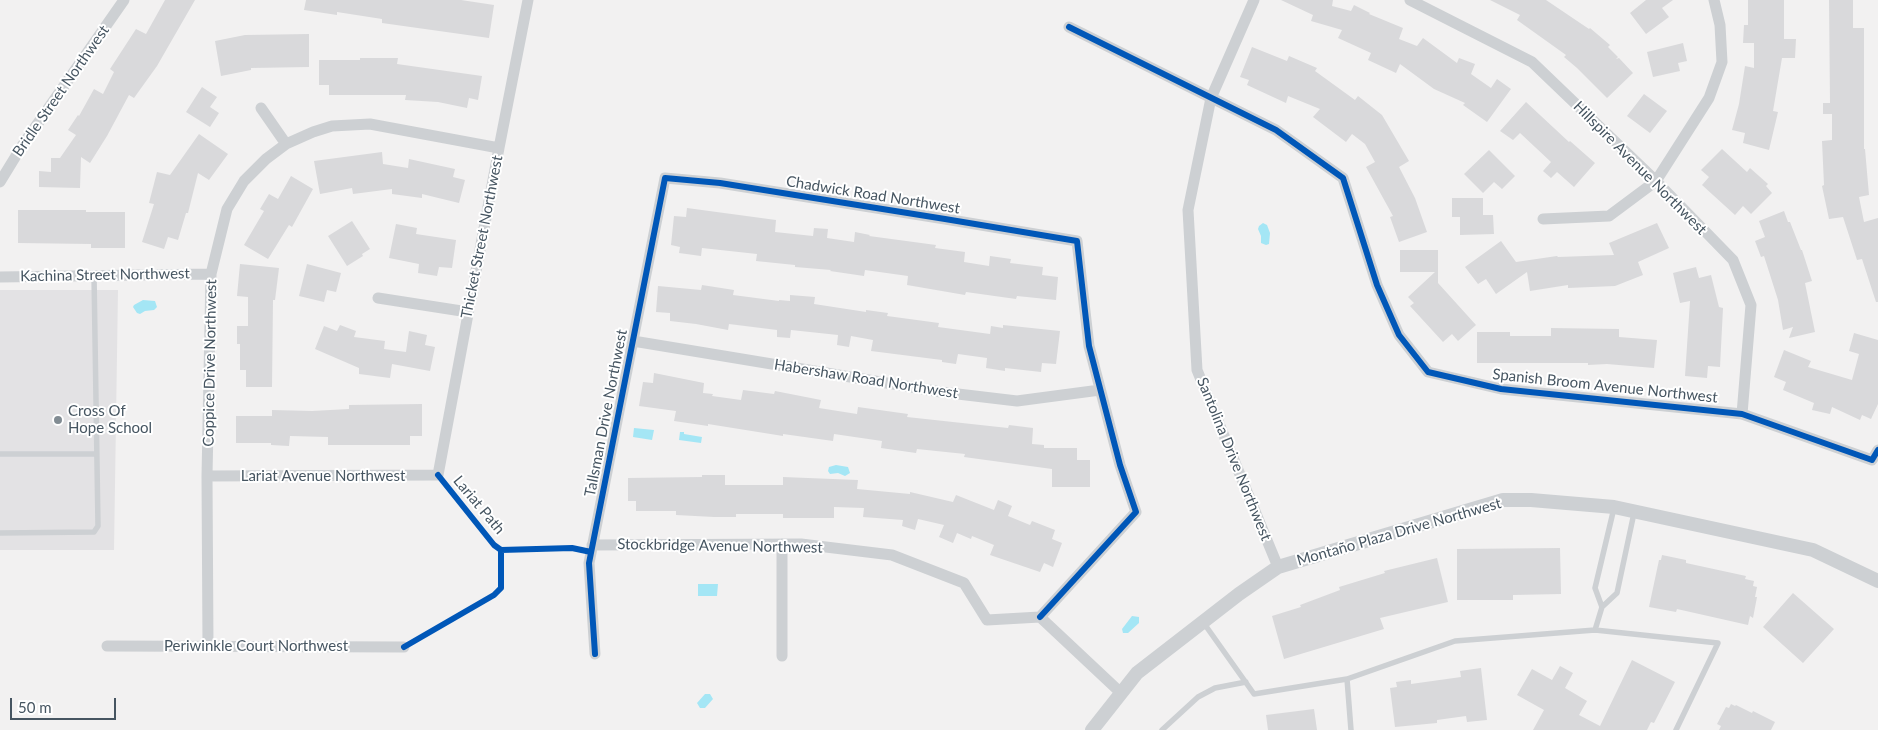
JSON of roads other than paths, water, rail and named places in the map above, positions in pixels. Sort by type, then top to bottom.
[{"type":"street","name":"Bridle Street Northwest","points":[[0,182],[22,146],[124,0]]},
{"type":"street","name":"Thicket Street Northwest","points":[[438,476],[498,148],[528,0]]},
{"type":"street","name":"Santolina Drive Northwest","points":[[1254,0],[1211,98],[1188,210],[1198,370],[1278,567]]},
{"type":"street","name":"Hillspire Avenue Northwest","points":[[1410,0],[1532,62],[1656,181],[1733,260],[1751,305],[1742,414]]},
{"type":"street","points":[[1543,219],[1609,216],[1656,181],[1709,98],[1722,62],[1720,26],[1714,0]]},
{"type":"street","name":"Spanish Broom Avenue Northwest","points":[[1069,27],[1276,130],[1343,178],[1377,285],[1399,335],[1428,372],[1501,389],[1742,414],[1875,455]]},
{"type":"street","points":[[261,108],[286,144]]},
{"type":"street","name":"Coppice Drive Northwest","points":[[208,646],[207,476],[211,274],[227,209],[244,181],[286,144],[332,126],[370,124],[498,148]]},
{"type":"street","name":"Chadwick Road Northwest","points":[[665,178],[749,188],[1077,241],[1089,346],[1100,390]]},
{"type":"street","name":"Tallsman Drive Northwest","points":[[595,654],[589,563],[665,178]]},
{"type":"street","name":"Kachina Street Northwest","points":[[0,277],[211,274]]},
{"type":"street","points":[[378,298],[468,312]]},
{"type":"street","name":"Habershaw Road Northwest","points":[[632,341],[941,392],[1017,401],[1100,390]]},
{"type":"street","points":[[1100,390],[1120,465],[1136,512],[1040,617],[1121,693]]},
{"type":"street","name":"Lariat Avenue Northwest","points":[[207,476],[438,476]]},
{"type":"street","name":"Montaño Plaza Drive Northwest","points":[[1092,730],[1137,673],[1278,567],[1503,500],[1531,500],[1614,507],[1813,550],[1878,581]]},
{"type":"street","points":[[782,544],[782,656]]},
{"type":"street","name":"Stockbridge Avenue Northwest","points":[[592,545],[802,544],[892,555],[964,584],[986,620],[1040,617]]},
{"type":"street","name":"Periwinkle Court Northwest","points":[[107,646],[404,647]]},
{"type":"lane","points":[[0,533],[94,532],[98,526],[94,276]]},
{"type":"lane","points":[[0,454],[96,454]]},
{"type":"lane","points":[[1602,607],[1595,588],[1614,507]]},
{"type":"lane","points":[[1595,630],[1602,607],[1617,593],[1634,512]]},
{"type":"lane","points":[[1204,622],[1254,694],[1348,680],[1455,640],[1595,630],[1718,643],[1676,730]]},
{"type":"lane","points":[[1348,680],[1352,730]]},
{"type":"lane","points":[[1162,730],[1198,697],[1215,688],[1246,682]]},
{"type":"water","points":[[1263,223],[1267,225],[1270,233],[1269,244],[1266,245],[1261,243],[1258,229]]},
{"type":"water","points":[[143,300],[155,301],[157,307],[154,310],[145,311],[140,314],[137,313],[133,307]]},
{"type":"water","points":[[634,428],[654,430],[652,440],[633,437]]},
{"type":"water","points":[[680,432],[702,437],[701,443],[679,440]]},
{"type":"water","points":[[836,465],[848,467],[850,473],[845,476],[838,473],[830,474],[828,471],[829,467]]},
{"type":"water","points":[[698,584],[718,584],[717,596],[698,596]]},
{"type":"water","points":[[1132,616],[1139,617],[1139,623],[1128,633],[1123,633],[1122,629]]},
{"type":"water","points":[[705,694],[710,694],[713,699],[705,708],[700,708],[697,703]]},
{"type":"place","name":"Cross Of Hope School","points":[[58,420]]}]
